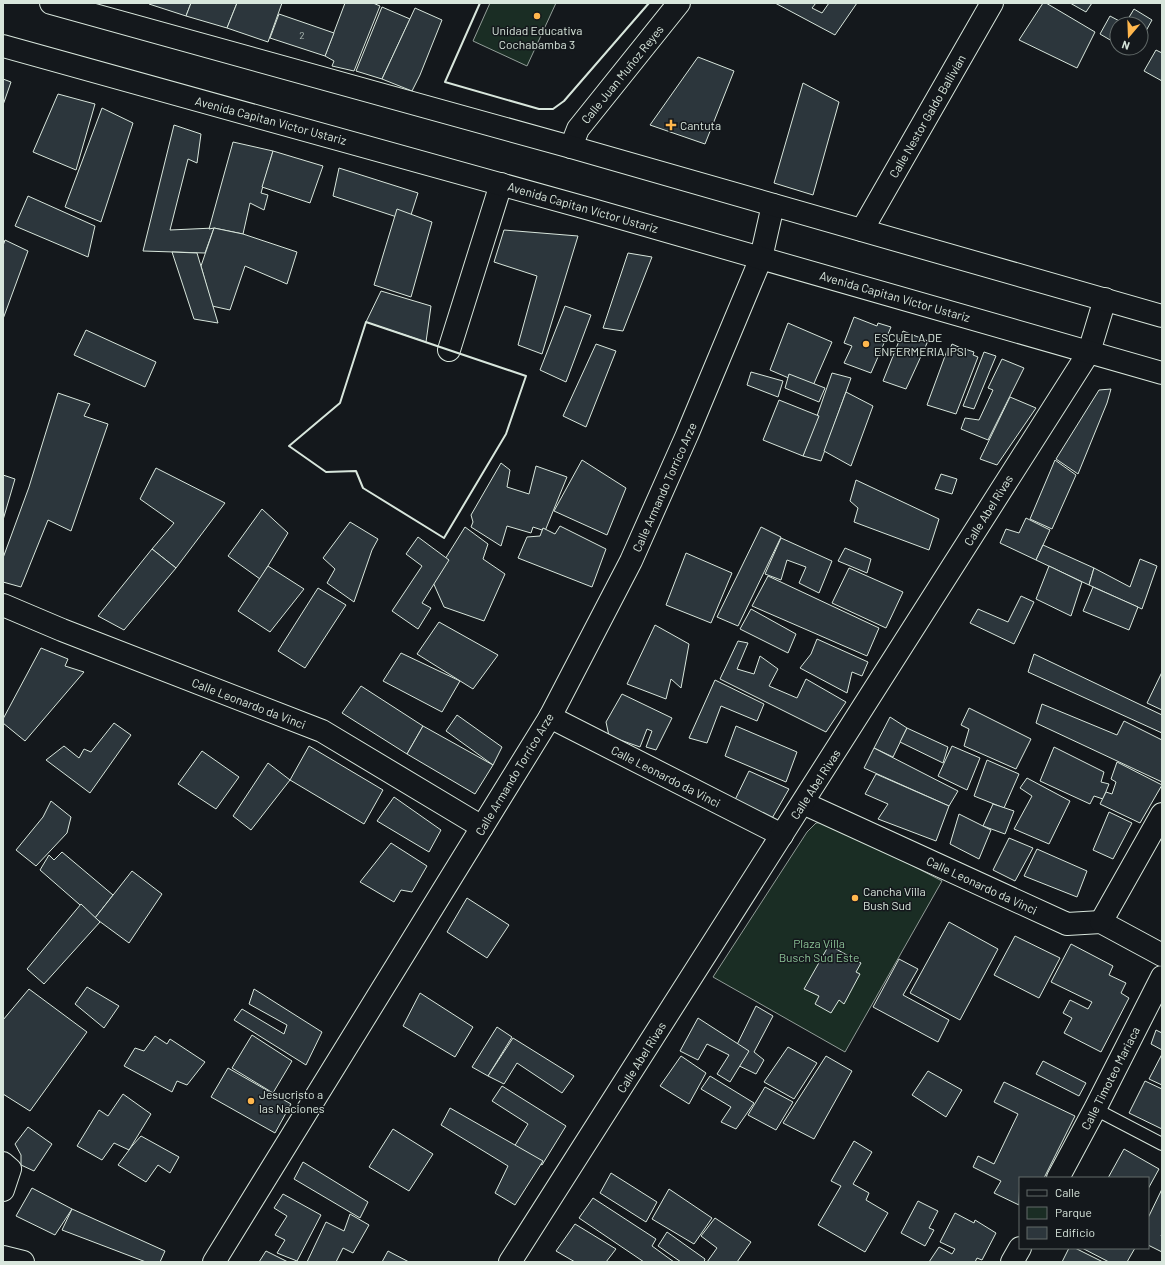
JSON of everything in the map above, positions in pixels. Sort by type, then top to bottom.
[{"type":"street","points":[[51,3],[571,148],[1162,316]]},
{"type":"street","name":"Calle Juan Muñoz Reyes","points":[[571,148],[578,129],[679,3]]},
{"type":"street","name":"Calle Nestor Galdo Ballivían","points":[[862,230],[992,3]]},
{"type":"street","name":"Avenida Capitan Víctor Ustariz","points":[[3,46],[501,184],[1162,373]]},
{"type":"street","points":[[449,350],[501,184]]},
{"type":"street","name":"Calle Armando Torrico Arze","points":[[214,1262],[550,717],[631,561],[687,434],[761,258],[773,205]]},
{"type":"street","name":"Calle Abel Rivas","points":[[510,1262],[1089,352],[1105,299]]},
{"type":"street","name":"Calle Leonardo da Vinci","points":[[3,605],[62,630],[322,731],[482,827]]},
{"type":"street","name":"Calle Leonardo da Vinci","points":[[550,717],[782,835]]},
{"type":"street","name":"Calle Leonardo da Vinci","points":[[803,803],[1067,924],[1101,922]]},
{"type":"street","points":[[1162,814],[1101,922],[1162,955]]},
{"type":"street","name":"Calle Timoteo Mariaca","points":[[1059,1177],[1162,977]]},
{"type":"street","points":[[3,1163],[10,1169],[3,1190]]},
{"type":"street","points":[[1012,1262],[1019,1249]]},
{"type":"street","points":[[3,1257],[23,1262]]},
{"type":"lane","points":[[1095,1109],[1162,1144]]},
{"type":"green space","points":[[490,3],[556,3],[527,66],[473,41]]},
{"type":"green space","name":"Plaza Villa Busch Sud Este","points":[[824,822],[834,825],[942,881],[845,1052],[713,977],[807,832],[816,823]]},
{"type":"building","points":[[149,3],[191,3],[186,16]]},
{"type":"building","points":[[191,3],[237,3],[227,28],[186,16]]},
{"type":"building","points":[[237,3],[282,3],[268,42],[227,28]]},
{"type":"building","points":[[345,3],[373,3],[380,6],[354,71],[332,66],[334,61],[325,56]]},
{"type":"building","points":[[775,3],[816,3],[812,8],[822,13],[829,3],[857,3],[835,35]]},
{"type":"building","points":[[1043,3],[1046,3],[1095,32],[1077,68],[1019,40]]},
{"type":"building","points":[[1070,3],[1092,3],[1086,12]]},
{"type":"building","points":[[382,7],[410,19],[382,79],[356,71]]},
{"type":"building","points":[[415,8],[442,20],[412,91],[382,79]]},
{"type":"building","points":[[1134,9],[1145,16],[1130,16]]},
{"type":"building","points":[[279,14],[334,33],[325,56],[270,38]]},
{"type":"building","points":[[1109,18],[1109,39],[1100,34]]},
{"type":"building","points":[[1149,18],[1152,20],[1149,25]]},
{"type":"building","points":[[1156,50],[1162,53],[1162,81],[1144,71]]},
{"type":"building","points":[[698,57],[734,71],[705,144],[650,125]]},
{"type":"building","points":[[3,79],[11,82],[3,105]]},
{"type":"building","points":[[803,83],[839,102],[813,195],[774,183]]},
{"type":"building","points":[[58,94],[95,104],[76,170],[33,152]]},
{"type":"building","points":[[102,108],[133,123],[101,222],[65,207]]},
{"type":"building","points":[[174,125],[201,134],[197,163],[188,159],[170,230],[214,228],[205,253],[143,251]]},
{"type":"building","points":[[233,142],[273,151],[261,193],[268,195],[264,210],[250,203],[243,234],[214,228],[209,229]]},
{"type":"building","points":[[273,151],[323,166],[310,203],[262,187]]},
{"type":"building","points":[[339,168],[418,193],[409,221],[333,196]]},
{"type":"building","points":[[28,196],[95,226],[88,257],[15,226]]},
{"type":"building","points":[[397,209],[432,222],[411,297],[374,285]]},
{"type":"building","points":[[214,228],[243,234],[297,252],[287,284],[245,266],[230,310],[212,306],[201,266]]},
{"type":"building","points":[[504,230],[578,236],[542,354],[518,345],[537,276],[494,262]]},
{"type":"building","points":[[5,240],[28,251],[3,319],[3,246]]},
{"type":"building","points":[[172,252],[197,253],[218,323],[194,319]]},
{"type":"building","points":[[628,253],[652,257],[623,331],[603,328]]},
{"type":"building","points":[[381,291],[431,306],[426,342],[366,322]]},
{"type":"building","points":[[565,306],[591,315],[566,382],[540,370]]},
{"type":"building","name":"ESCUELA DE ENFERMERIA IPSI","points":[[854,317],[877,326],[878,323],[891,327],[871,373],[844,363],[852,346],[844,343]]},
{"type":"building","points":[[788,323],[832,342],[812,388],[770,370]]},
{"type":"building","points":[[86,330],[156,362],[145,387],[74,355]]},
{"type":"building","points":[[903,331],[928,341],[906,389],[883,381]]},
{"type":"building","points":[[596,344],[616,351],[586,427],[563,416]]},
{"type":"building","points":[[952,344],[964,351],[965,349],[974,352],[973,355],[978,357],[956,414],[927,405],[948,348],[950,349]]},
{"type":"building","points":[[984,352],[996,356],[974,409],[963,406]]},
{"type":"building","points":[[1002,359],[1024,368],[988,440],[961,429],[965,418],[979,420],[993,390],[988,388]]},
{"type":"building","points":[[751,372],[783,381],[778,397],[747,385]]},
{"type":"building","points":[[832,373],[851,378],[821,461],[803,456]]},
{"type":"building","points":[[789,374],[825,388],[819,402],[785,388]]},
{"type":"building","points":[[1111,389],[1107,403],[1078,474],[1056,459],[1099,390]]},
{"type":"building","points":[[846,392],[873,406],[851,466],[824,451]]},
{"type":"building","points":[[58,393],[90,404],[84,416],[108,424],[71,531],[48,520],[21,587],[3,582],[3,558],[29,487]]},
{"type":"building","points":[[1010,397],[1036,408],[997,465],[980,459]]},
{"type":"building","points":[[779,400],[819,416],[803,456],[763,440]]},
{"type":"building","points":[[582,460],[626,488],[607,535],[554,511]]},
{"type":"building","points":[[1055,460],[1076,475],[1052,529],[1030,519]]},
{"type":"building","points":[[501,463],[510,470],[507,487],[529,494],[536,466],[567,477],[545,531],[533,527],[531,533],[507,526],[501,546],[471,527],[473,522],[471,515]]},
{"type":"building","points":[[156,468],[225,503],[176,568],[152,549],[174,523],[140,499]]},
{"type":"building","points":[[941,474],[957,479],[952,494],[935,489]]},
{"type":"building","points":[[3,475],[15,479],[3,520]]},
{"type":"building","points":[[856,480],[939,519],[929,550],[854,522],[858,508],[850,501]]},
{"type":"building","points":[[262,509],[288,533],[260,579],[228,556]]},
{"type":"building","points":[[1026,518],[1050,530],[1036,560],[1000,543],[1006,529],[1019,533]]},
{"type":"building","points":[[350,522],[378,539],[372,550],[354,602],[327,583],[335,569],[323,558]]},
{"type":"building","points":[[560,526],[606,549],[592,587],[518,558],[527,537],[540,536],[543,528],[555,534]]},
{"type":"building","points":[[465,527],[488,544],[483,559],[505,574],[484,621],[444,607],[432,580]]},
{"type":"building","points":[[761,527],[781,537],[738,626],[717,617]]},
{"type":"building","points":[[418,537],[449,560],[422,603],[431,608],[418,629],[392,611],[422,566],[406,554]]},
{"type":"building","points":[[781,538],[832,561],[819,593],[799,583],[806,567],[787,560],[781,580],[765,574]]},
{"type":"building","points":[[1043,545],[1094,568],[1089,585],[1036,560]]},
{"type":"building","points":[[845,548],[871,559],[867,573],[838,561]]},
{"type":"building","points":[[152,549],[176,568],[124,630],[98,616]]},
{"type":"building","points":[[686,553],[732,573],[711,623],[666,605]]},
{"type":"building","points":[[1140,559],[1157,566],[1142,609],[1089,585],[1094,568],[1130,587]]},
{"type":"building","points":[[268,566],[304,589],[270,632],[238,611]]},
{"type":"building","points":[[1049,566],[1082,582],[1071,616],[1036,599]]},
{"type":"building","points":[[849,568],[903,592],[886,628],[832,603]]},
{"type":"building","points":[[768,576],[879,628],[867,656],[752,606]]},
{"type":"building","points":[[1093,587],[1138,607],[1129,630],[1083,611]]},
{"type":"building","points":[[318,588],[346,605],[305,668],[278,651]]},
{"type":"building","points":[[1021,596],[1034,602],[1014,644],[970,623],[978,609],[1008,622]]},
{"type":"building","points":[[751,609],[796,634],[788,653],[740,629]]},
{"type":"building","points":[[439,622],[498,655],[473,689],[417,654]]},
{"type":"building","points":[[655,625],[689,644],[681,688],[671,679],[666,699],[627,684]]},
{"type":"building","points":[[817,639],[868,662],[862,676],[852,672],[847,693],[800,668],[811,654]]},
{"type":"building","points":[[738,641],[748,643],[737,669],[754,674],[760,656],[778,669],[769,686],[797,698],[806,679],[846,702],[826,732],[720,679]]},
{"type":"building","points":[[41,648],[68,659],[65,666],[84,672],[25,741],[3,723],[3,719]]},
{"type":"building","points":[[401,653],[460,681],[442,712],[383,681]]},
{"type":"building","points":[[1034,654],[1162,715],[1162,733],[1028,672]]},
{"type":"building","points":[[1162,672],[1162,710],[1147,703]]},
{"type":"building","points":[[715,680],[764,704],[757,721],[721,706],[707,743],[689,738]]},
{"type":"building","points":[[361,686],[423,726],[407,754],[342,713]]},
{"type":"building","points":[[622,694],[672,718],[656,750],[646,747],[652,731],[647,729],[640,747],[609,736],[606,722]]},
{"type":"building","points":[[1042,704],[1117,735],[1124,721],[1162,740],[1162,782],[1036,723]]},
{"type":"building","points":[[969,708],[1031,739],[1016,769],[964,746],[969,729],[961,725]]},
{"type":"building","points":[[457,715],[502,747],[493,765],[446,731]]},
{"type":"building","points":[[890,717],[907,728],[893,757],[874,748]]},
{"type":"building","points":[[114,723],[131,735],[90,793],[46,760],[64,746],[79,758],[84,749],[91,752]]},
{"type":"building","points":[[423,726],[493,765],[475,794],[407,754]]},
{"type":"building","points":[[736,726],[797,752],[786,782],[725,756]]},
{"type":"building","points":[[907,728],[948,747],[943,763],[900,742]]},
{"type":"building","points":[[309,746],[383,790],[364,824],[290,780]]},
{"type":"building","points":[[952,746],[980,758],[967,790],[938,776]]},
{"type":"building","points":[[1054,747],[1104,772],[1101,782],[1109,784],[1103,799],[1094,796],[1090,804],[1040,781]]},
{"type":"building","points":[[874,748],[958,791],[949,806],[864,768]]},
{"type":"building","points":[[202,751],[239,777],[216,809],[178,784]]},
{"type":"building","points":[[987,760],[1019,774],[1004,808],[974,796]]},
{"type":"building","points":[[1117,762],[1162,785],[1140,823],[1100,804],[1106,792],[1112,794],[1116,782],[1111,779]]},
{"type":"building","points":[[268,763],[290,780],[251,830],[233,816]]},
{"type":"building","points":[[749,771],[789,789],[771,820],[732,806]]},
{"type":"building","points":[[876,774],[949,806],[936,841],[878,819],[888,804],[865,794]]},
{"type":"building","points":[[1027,778],[1070,801],[1049,844],[1014,829],[1032,796],[1020,788]]},
{"type":"building","points":[[394,797],[441,830],[429,852],[377,821]]},
{"type":"building","points":[[51,801],[71,817],[67,833],[36,866],[16,850],[43,817]]},
{"type":"building","points":[[993,804],[1014,811],[1005,834],[983,826]]},
{"type":"building","points":[[1109,812],[1132,823],[1113,859],[1093,850]]},
{"type":"building","points":[[959,814],[991,830],[979,859],[950,844]]},
{"type":"building","points":[[1009,838],[1033,848],[1015,881],[993,870]]},
{"type":"building","points":[[391,843],[427,866],[412,892],[401,890],[394,902],[360,882]]},
{"type":"building","points":[[1037,849],[1087,871],[1077,897],[1024,876]]},
{"type":"building","points":[[62,852],[113,895],[95,918],[40,870],[49,855],[54,860]]},
{"type":"building","points":[[132,871],[162,894],[129,943],[95,918]]},
{"type":"building","points":[[467,898],[509,925],[487,958],[447,932]]},
{"type":"building","points":[[81,904],[100,922],[44,984],[27,969]]},
{"type":"building","points":[[949,922],[998,949],[960,1020],[910,993]]},
{"type":"building","points":[[1015,936],[1060,958],[1039,998],[994,975]]},
{"type":"building","points":[[1071,944],[1113,966],[1109,975],[1126,983],[1121,993],[1129,998],[1101,1052],[1064,1033],[1072,1018],[1063,1013],[1070,1000],[1088,1009],[1092,1002],[1051,982]]},
{"type":"building","points":[[829,945],[861,963],[856,972],[860,974],[844,1004],[839,1000],[831,1013],[815,1004],[819,996],[804,989]]},
{"type":"building","points":[[899,959],[918,969],[903,995],[949,1020],[938,1042],[873,1007]]},
{"type":"building","points":[[87,987],[119,1006],[104,1028],[75,1004]]},
{"type":"building","points":[[29,989],[87,1032],[30,1111],[3,1094],[3,1020]]},
{"type":"building","points":[[254,989],[322,1032],[306,1065],[234,1020],[242,1009],[284,1034],[287,1025],[249,1004]]},
{"type":"building","points":[[420,993],[473,1027],[455,1057],[403,1026]]},
{"type":"building","points":[[756,1006],[773,1016],[754,1052],[764,1060],[756,1074],[729,1061]]},
{"type":"building","points":[[698,1018],[749,1051],[730,1082],[717,1074],[729,1055],[707,1044],[698,1060],[680,1051]]},
{"type":"building","points":[[497,1027],[512,1037],[488,1076],[472,1067]]},
{"type":"building","points":[[1156,1030],[1162,1033],[1162,1050],[1151,1044]]},
{"type":"building","points":[[252,1035],[292,1061],[273,1093],[232,1068]]},
{"type":"building","points":[[155,1036],[167,1044],[170,1039],[205,1062],[187,1085],[177,1081],[172,1092],[124,1066],[135,1048],[144,1051]]},
{"type":"building","points":[[513,1038],[574,1076],[562,1093],[517,1063],[504,1084],[488,1076]]},
{"type":"building","points":[[788,1047],[817,1063],[794,1099],[764,1082]]},
{"type":"building","points":[[1162,1054],[1162,1085],[1149,1079]]},
{"type":"building","points":[[681,1056],[706,1073],[689,1104],[660,1086]]},
{"type":"building","points":[[826,1056],[852,1071],[814,1139],[783,1123]]},
{"type":"building","points":[[1043,1061],[1086,1083],[1079,1096],[1036,1074]]},
{"type":"building","name":"Jesucristo a las Naciones","points":[[228,1068],[291,1104],[275,1133],[211,1097]]},
{"type":"building","points":[[928,1071],[962,1090],[946,1117],[912,1095]]},
{"type":"building","points":[[710,1076],[754,1103],[736,1129],[721,1122],[731,1107],[701,1089]]},
{"type":"building","points":[[1145,1081],[1162,1089],[1162,1129],[1129,1113]]},
{"type":"building","points":[[1004,1082],[1075,1116],[1044,1177],[1019,1177],[1019,1205],[994,1193],[1001,1181],[973,1167],[978,1156],[994,1164],[1018,1114],[994,1102]]},
{"type":"building","points":[[502,1086],[566,1126],[542,1165],[514,1147],[528,1124],[492,1101]]},
{"type":"building","points":[[765,1087],[793,1102],[776,1130],[748,1115]]},
{"type":"building","points":[[123,1094],[151,1114],[129,1150],[114,1143],[102,1160],[77,1146],[99,1110],[108,1116]]},
{"type":"building","points":[[450,1108],[543,1161],[515,1205],[495,1193],[508,1166],[441,1125]]},
{"type":"building","points":[[28,1127],[52,1144],[34,1171],[21,1165],[21,1155],[15,1144]]},
{"type":"building","points":[[393,1129],[433,1154],[409,1191],[369,1167]]},
{"type":"building","points":[[141,1136],[179,1157],[170,1173],[158,1165],[146,1182],[118,1165]]},
{"type":"building","points":[[854,1141],[872,1152],[853,1184],[869,1193],[866,1200],[888,1213],[865,1252],[818,1225],[841,1186],[831,1181]]},
{"type":"building","points":[[1124,1149],[1159,1169],[1149,1187],[1149,1177],[1109,1177]]},
{"type":"building","points":[[303,1162],[368,1202],[360,1218],[294,1179]]},
{"type":"building","points":[[611,1173],[657,1202],[646,1222],[600,1193]]},
{"type":"building","points":[[32,1188],[72,1209],[55,1235],[16,1216]]},
{"type":"building","points":[[669,1189],[712,1218],[694,1244],[652,1219]]},
{"type":"building","points":[[1162,1189],[1162,1252],[1149,1246],[1149,1216]]},
{"type":"building","points":[[283,1194],[321,1215],[297,1261],[277,1253],[285,1240],[275,1235],[287,1216],[274,1208]]},
{"type":"building","points":[[593,1198],[656,1239],[652,1246],[674,1262],[644,1262],[579,1218]]},
{"type":"building","points":[[918,1201],[938,1211],[929,1228],[934,1230],[925,1246],[901,1233]]},
{"type":"building","points":[[72,1209],[165,1251],[160,1262],[146,1262],[62,1230]]},
{"type":"building","points":[[955,1213],[974,1223],[975,1220],[996,1233],[982,1260],[977,1258],[975,1262],[929,1262],[939,1247],[952,1254],[955,1249],[940,1242]]},
{"type":"building","points":[[350,1214],[369,1225],[353,1253],[343,1248],[336,1262],[307,1262],[326,1222],[344,1231]]},
{"type":"building","points":[[715,1218],[751,1242],[737,1262],[707,1262],[717,1248],[701,1236]]},
{"type":"building","points":[[575,1224],[616,1249],[606,1262],[575,1262],[556,1251]]},
{"type":"building","points":[[667,1232],[705,1259],[704,1262],[681,1262],[658,1246]]},
{"type":"building","points":[[1068,1249],[1077,1249],[1103,1262],[1062,1262]]},
{"type":"building","points":[[1084,1249],[1134,1249],[1127,1262],[1109,1262]]},
{"type":"building","points":[[266,1251],[288,1262],[259,1262]]},
{"type":"building","points":[[388,1251],[409,1262],[382,1262]]},
{"type":"wall","points":[[480,3],[445,82],[539,109],[553,109],[564,101],[649,3]]},
{"type":"wall","points":[[366,322],[526,376],[506,434],[444,538],[363,488],[356,471],[326,472],[289,446],[340,403],[366,322]]},
{"type":"place","name":"Unidad Educativa Cochabamba 3","points":[[537,16]]},
{"type":"place","name":"Cantuta","points":[[671,125]]},
{"type":"place","name":"ESCUELA DE ENFERMERIA IPSI","points":[[866,344]]},
{"type":"place","name":"Cancha Villa Bush Sud","points":[[855,898]]},
{"type":"place","name":"Jesucristo a las Naciones","points":[[251,1101]]}]
